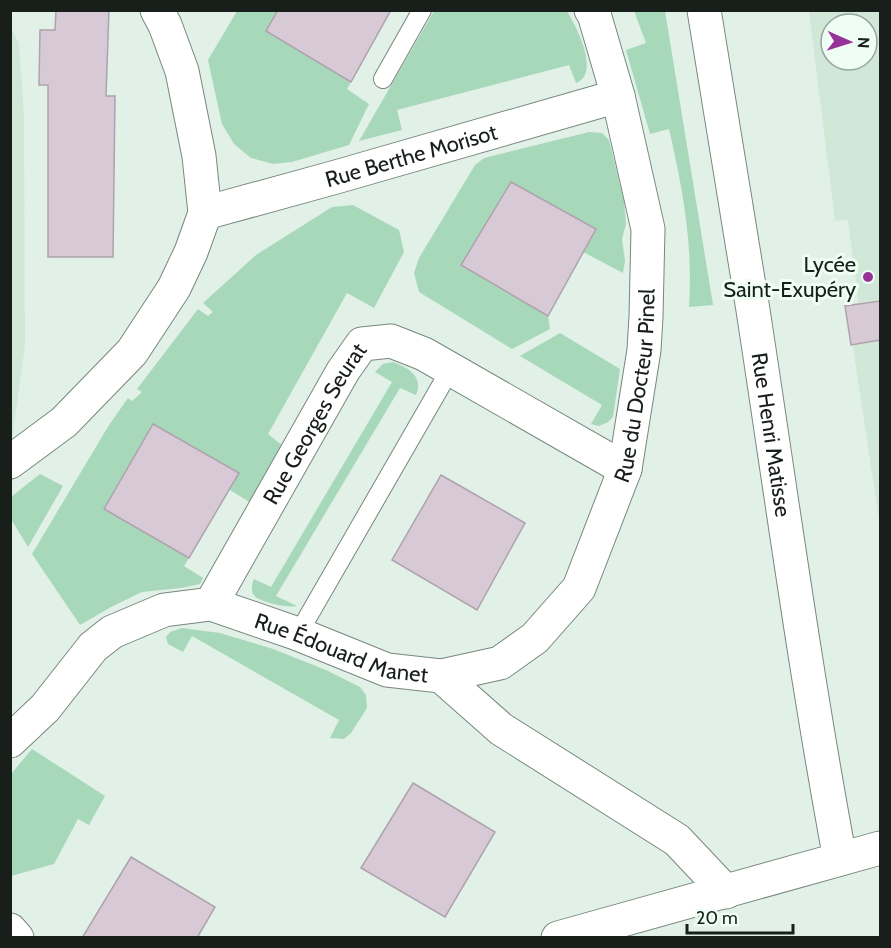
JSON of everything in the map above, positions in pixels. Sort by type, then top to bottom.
[{"type":"street","points":[[10,462],[64,422],[132,352],[174,288],[191,252],[205,213],[199,156],[183,71],[157,10]]},
{"type":"street","name":"Rue du Docteur Pinel","points":[[441,676],[500,663],[535,638],[579,588],[625,469],[644,350],[648,229],[618,96],[591,10]]},
{"type":"street","name":"Rue Henri Matisse","points":[[704,10],[792,573],[840,859]]},
{"type":"street","name":"Rue Berthe Morisot","points":[[205,213],[618,96]]},
{"type":"street","name":"Rue Georges Seurat","points":[[211,604],[338,381],[362,344],[391,341],[424,354],[625,469]]},
{"type":"street","name":"Rue Édouard Manet","points":[[10,741],[45,708],[93,647],[112,632],[164,610],[211,604],[298,634],[387,670],[441,676],[501,729],[677,840],[726,892]]},
{"type":"street","points":[[558,938],[880,848]]},
{"type":"street","points":[[10,930],[16,938]]},
{"type":"lane","points":[[383,79],[422,10]]},
{"type":"lane","points":[[298,634],[450,370]]},
{"type":"shaded area","name":"Lycée Saint-Exupéry","points":[[809,11],[880,11],[880,527],[847,307],[859,305],[848,220],[835,221]]},
{"type":"shaded area","points":[[10,27],[19,43],[24,114],[25,346],[11,440]]},
{"type":"green space","points":[[237,11],[278,11],[266,31],[351,82],[347,89],[369,104],[349,145],[292,162],[273,164],[251,158],[234,144],[222,124],[208,60]]},
{"type":"green space","points":[[434,11],[567,11],[576,27],[587,60],[583,78],[576,83],[569,65],[397,110],[402,130],[359,141]]},
{"type":"green space","points":[[634,11],[665,11],[713,305],[689,307],[690,261],[686,217],[669,129],[650,134],[626,50],[646,43]]},
{"type":"green space","points":[[589,132],[602,133],[609,140],[624,201],[626,224],[622,239],[625,261],[623,273],[583,252],[595,229],[512,182],[461,265],[548,316],[550,329],[512,349],[419,292],[414,273],[419,258],[475,165],[484,158]]},
{"type":"green space","points":[[353,205],[399,230],[404,252],[374,308],[347,293],[268,434],[283,446],[251,503],[230,490],[239,473],[153,424],[104,509],[189,558],[184,566],[203,578],[200,584],[142,592],[80,625],[32,554],[109,425],[128,398],[132,401],[142,392],[137,389],[198,309],[208,316],[213,312],[203,303],[256,255],[332,207]]},
{"type":"green space","points":[[560,333],[620,369],[613,417],[608,422],[599,426],[591,424],[602,405],[520,356]]},
{"type":"green space","points":[[393,362],[409,370],[416,378],[418,388],[416,395],[400,388],[276,596],[297,606],[273,604],[260,600],[253,594],[254,579],[271,587],[392,382],[375,372],[383,364]]},
{"type":"green space","points":[[40,474],[63,486],[28,547],[11,519],[11,497]]},
{"type":"green space","points":[[182,628],[220,633],[273,649],[326,670],[360,687],[366,695],[367,708],[351,733],[344,739],[330,738],[339,720],[192,636],[183,652],[168,644],[166,637],[170,632]]},
{"type":"green space","points":[[32,749],[105,796],[89,825],[78,819],[54,864],[11,876],[11,774]]},
{"type":"building","points":[[56,10],[109,10],[106,96],[115,96],[113,257],[48,257],[48,85],[39,85],[40,30],[55,30]]},
{"type":"building","points":[[278,10],[391,10],[351,82],[266,31]]},
{"type":"building","points":[[511,182],[596,229],[548,316],[461,265]]},
{"type":"building","points":[[880,301],[880,340],[851,345],[845,306]]},
{"type":"building","points":[[153,424],[239,473],[189,558],[104,509]]},
{"type":"building","points":[[441,475],[525,523],[477,610],[392,560]]},
{"type":"building","points":[[413,783],[495,832],[445,917],[361,868]]},
{"type":"building","points":[[131,857],[215,907],[197,938],[82,938]]},
{"type":"place","name":"Lycée Saint-Exupéry","points":[[868,277]]}]
